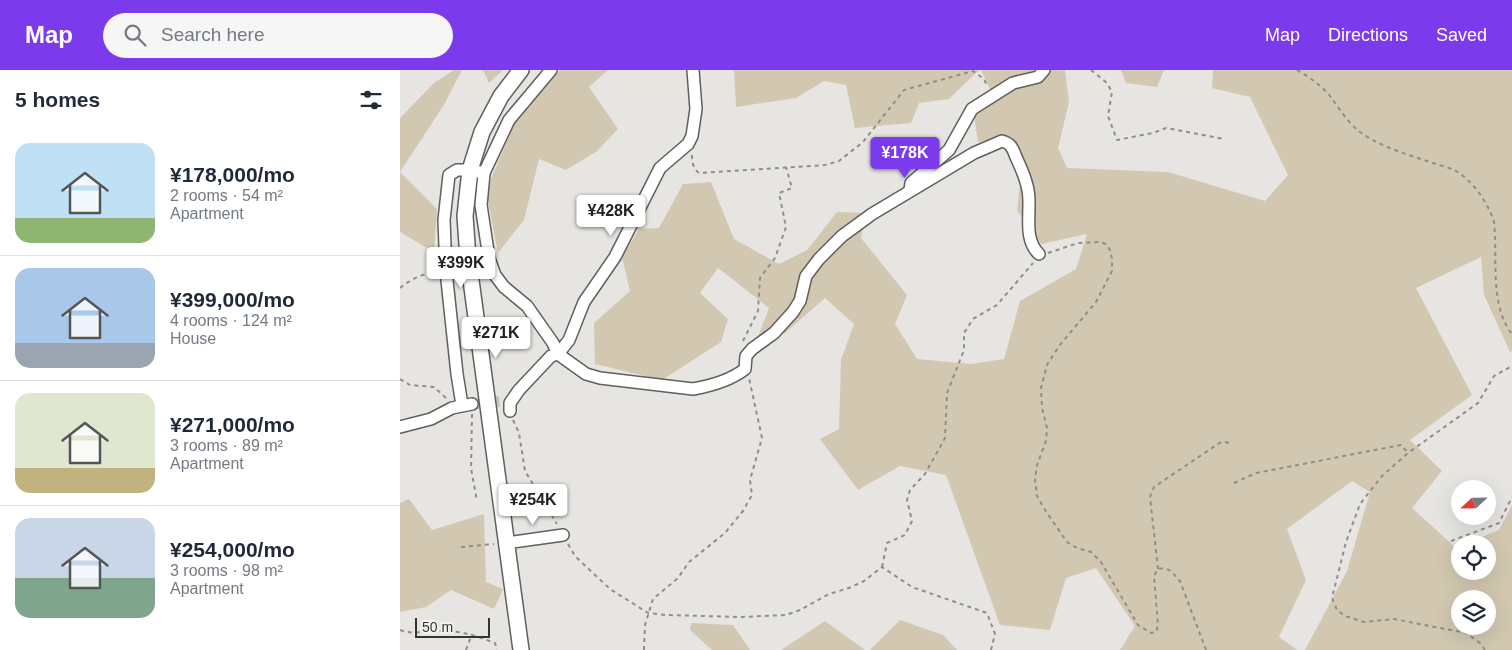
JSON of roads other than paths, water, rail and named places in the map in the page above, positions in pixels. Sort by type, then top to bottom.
[{"type":"street","points":[[521,70],[501,96],[482,132],[477,171],[465,216],[468,258],[521,650]]},
{"type":"street","points":[[551,70],[509,120],[477,171],[489,258],[495,275],[504,287],[527,306],[553,342],[558,354],[586,374],[600,378],[693,389],[703,388],[737,374],[745,369],[746,356],[752,349],[774,333],[793,312],[800,301],[806,276],[819,258],[842,236],[909,192],[996,142],[1002,141],[1012,146],[1024,175],[1029,192],[1029,229],[1032,242],[1039,254]]},
{"type":"street","points":[[508,405],[519,390],[551,356],[558,354],[569,340],[584,302],[615,257],[660,168],[688,144],[692,136],[696,109],[693,70]]},
{"type":"street","points":[[909,192],[911,183],[950,150],[972,109],[1013,83],[1038,77],[1044,70]]},
{"type":"street","points":[[400,427],[431,419],[462,406],[446,271],[444,220],[449,176],[457,170],[477,171]]},
{"type":"street","points":[[506,543],[563,534]]},
{"type":"tunnel","points":[[472,404],[504,401]]}]
